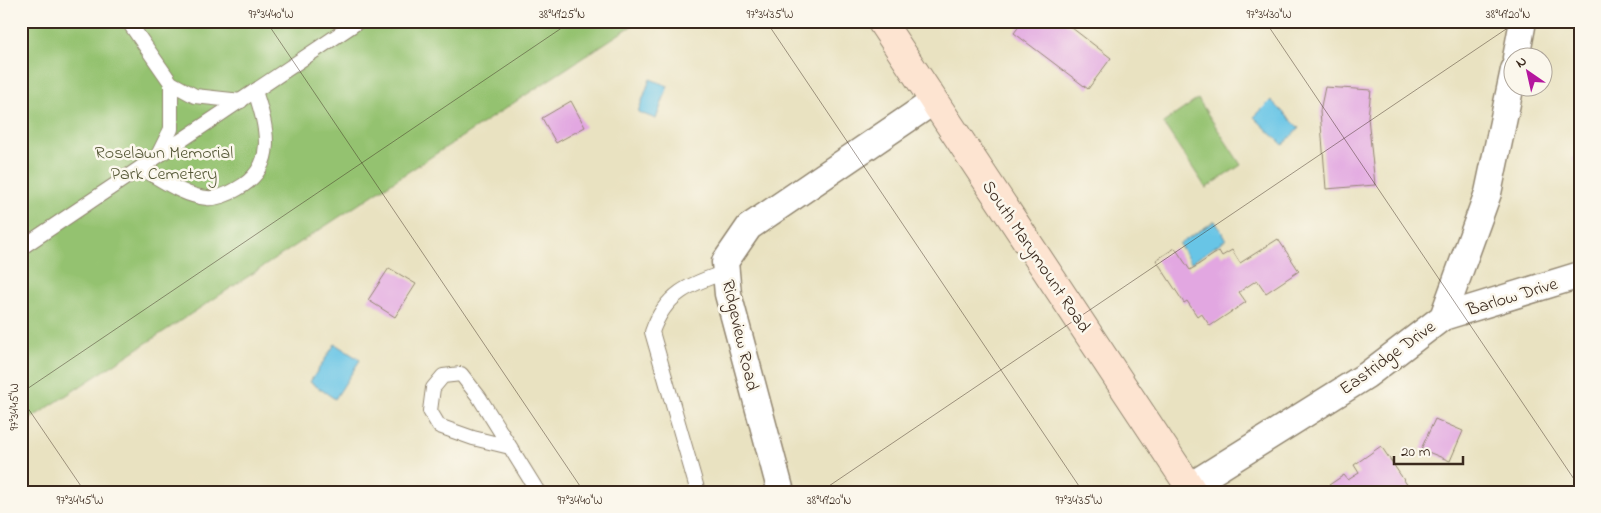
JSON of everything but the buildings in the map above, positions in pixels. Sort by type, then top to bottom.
[{"type":"street","name":"South Marymount Road","points":[[881,21],[1192,489]]},
{"type":"street","points":[[1518,48],[1524,21]]},
{"type":"street","name":"Eastridge Drive","points":[[1192,489],[1367,375],[1443,317],[1488,193],[1508,98]]},
{"type":"street","name":"Ridgeview Road","points":[[780,492],[728,294],[725,262],[749,226],[934,101]]},
{"type":"street","name":"Barlow Drive","points":[[1443,317],[1580,275]]},
{"type":"lane","points":[[128,21],[171,83],[195,96],[241,101]]},
{"type":"lane","points":[[21,248],[359,21]]},
{"type":"lane","points":[[158,156],[171,129],[171,83]]},
{"type":"lane","points":[[141,168],[182,191],[208,198],[230,193],[248,183],[262,166],[268,141],[264,119],[255,91]]},
{"type":"lane","points":[[698,492],[652,332],[658,315],[673,296],[695,282],[726,272]]},
{"type":"lane","points":[[510,447],[472,438],[440,426],[430,411],[432,388],[443,376],[461,374],[479,397],[538,492]]},
{"type":"green space","name":"Roselawn Memorial Park Cemetery","points":[[21,21],[639,21],[21,425]]},
{"type":"green space","points":[[1198,99],[1241,165],[1206,188],[1163,123]]},
{"type":"water","points":[[650,79],[668,86],[656,119],[638,112]]},
{"type":"water","points":[[1271,100],[1299,128],[1283,145],[1254,117]]},
{"type":"water","points":[[1215,221],[1226,239],[1191,263],[1179,244]]},
{"type":"water","points":[[335,344],[360,360],[335,399],[310,382]]}]
